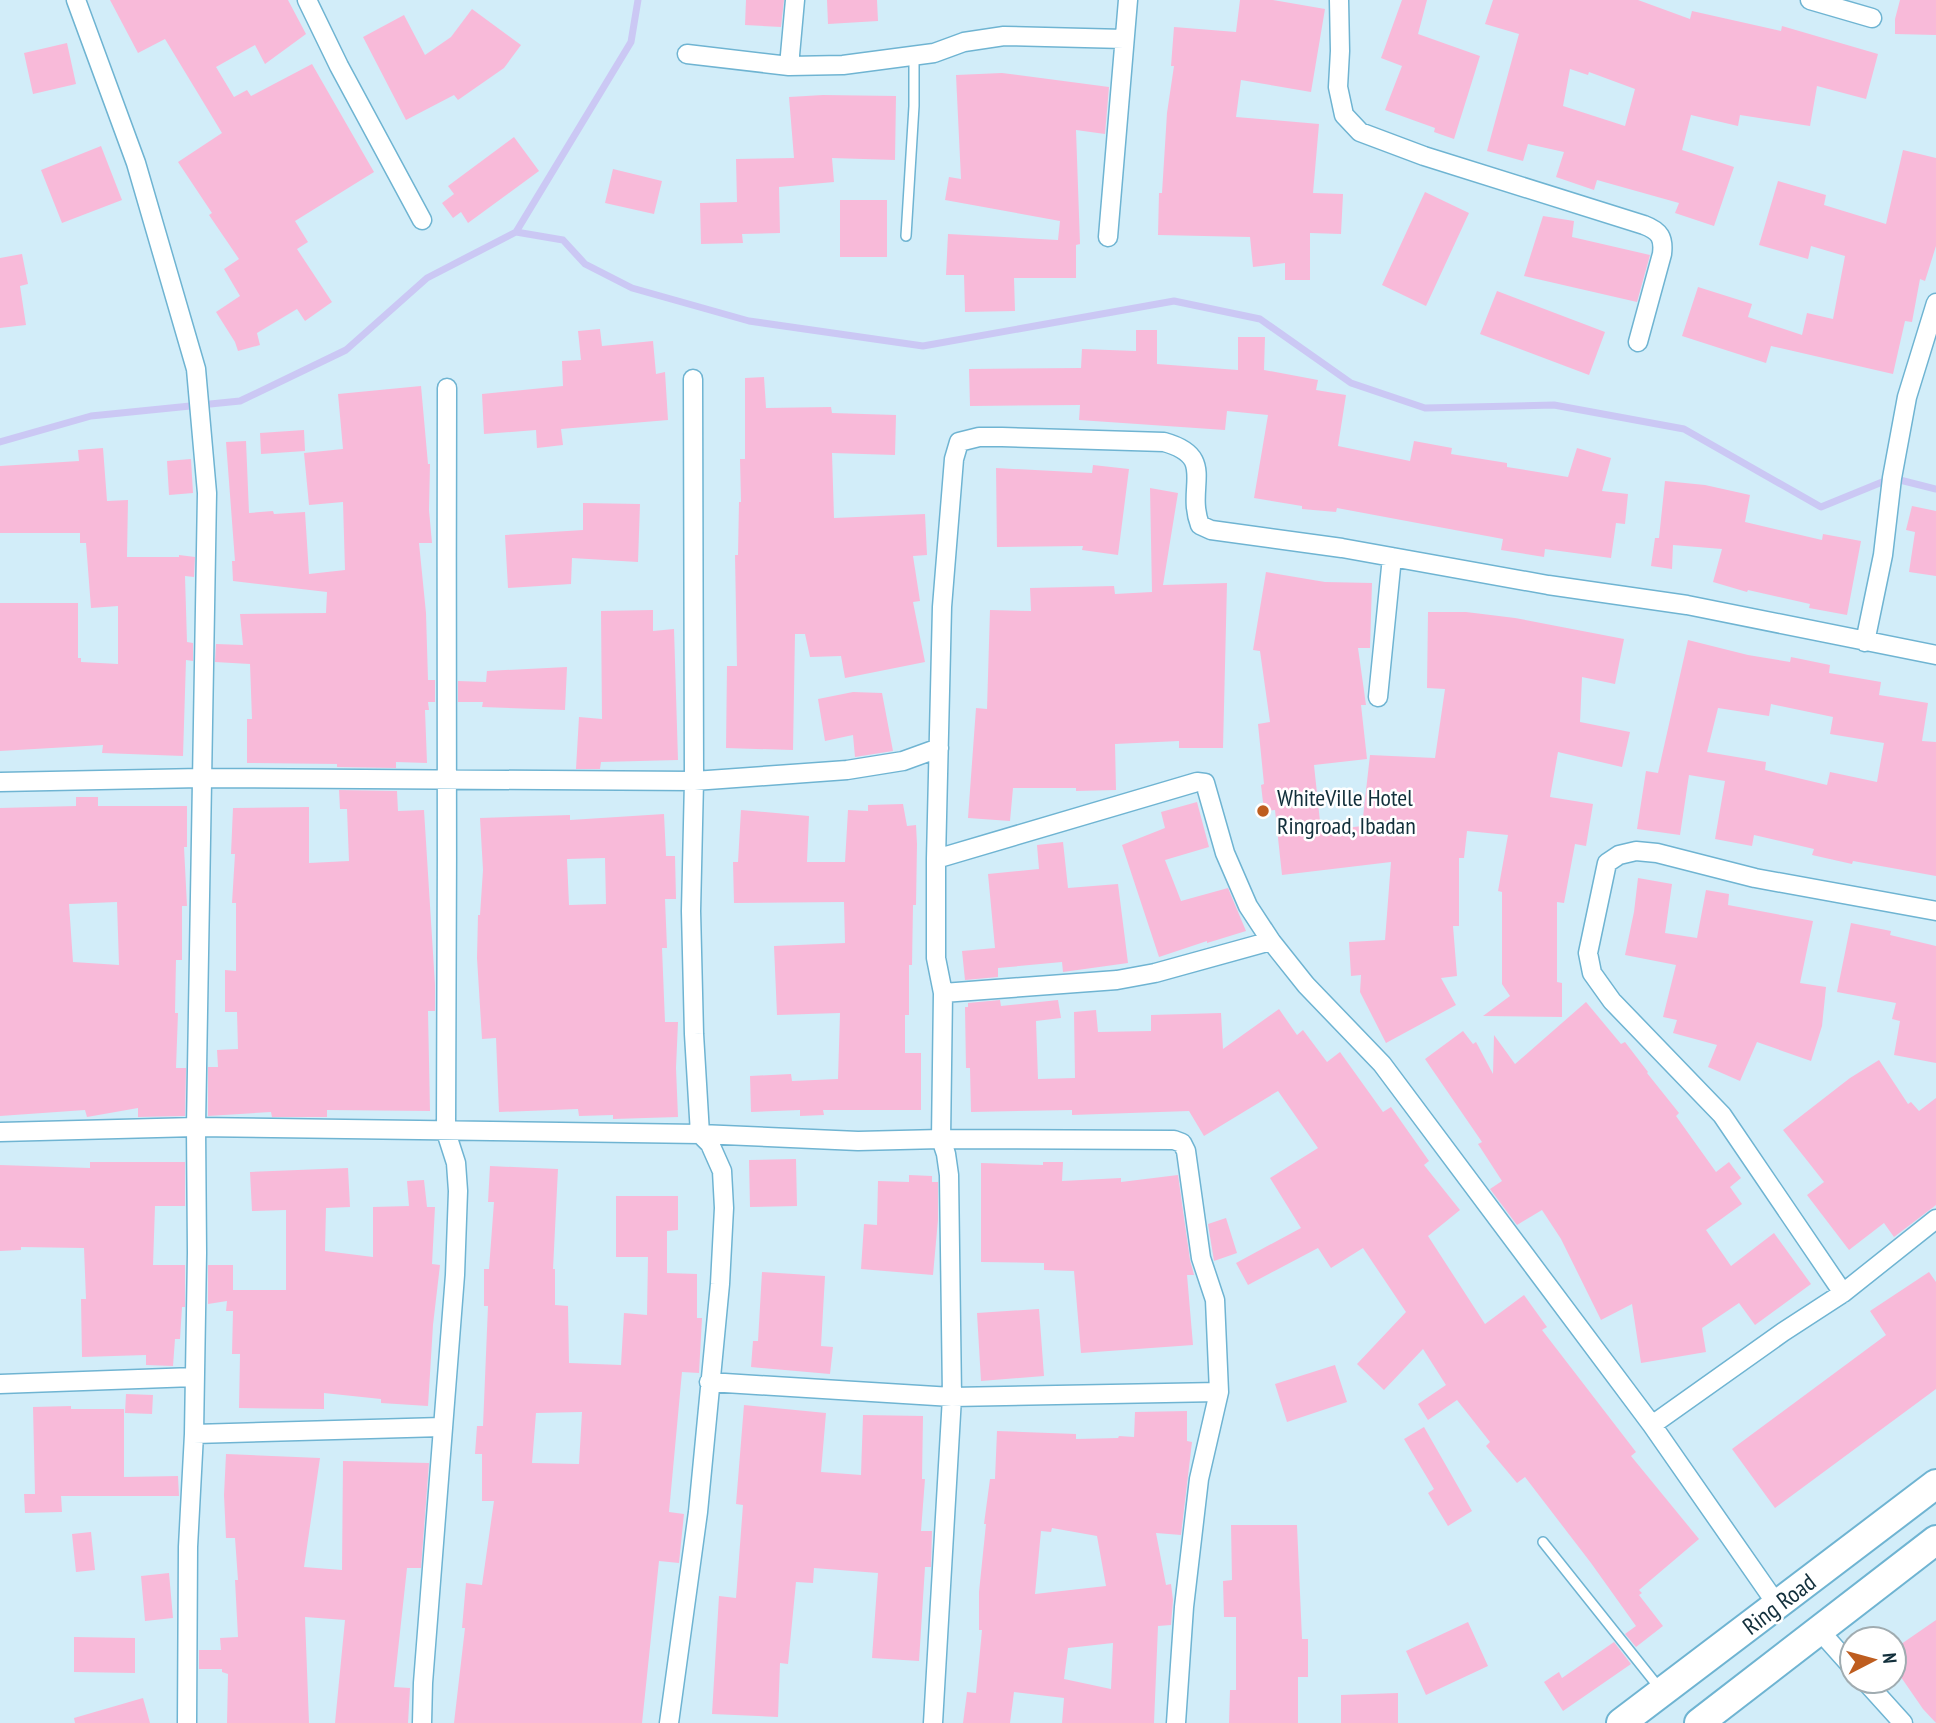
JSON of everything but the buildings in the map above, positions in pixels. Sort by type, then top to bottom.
[{"type":"main road","name":"Ring Road","points":[[1621,1723],[1936,1484]]},
{"type":"main road","name":"Ring Road","points":[[1699,1723],[1936,1540]]},
{"type":"street","points":[[76,0],[136,163],[197,369],[207,494],[201,778],[201,967],[196,1127],[197,1253],[194,1434],[188,1547],[187,1723]]},
{"type":"street","points":[[307,0],[339,66],[422,220]]},
{"type":"street","points":[[789,66],[795,0]]},
{"type":"street","points":[[1108,237],[1128,0]]},
{"type":"street","points":[[1339,0],[1338,87],[1344,115],[1360,132],[1489,177],[1644,225],[1659,233],[1663,241],[1662,254],[1638,342]]},
{"type":"street","points":[[1810,0],[1872,18]]},
{"type":"street","points":[[687,54],[789,66],[843,65],[934,54],[964,42],[1004,36],[1124,39]]},
{"type":"street","points":[[1865,642],[1883,555],[1890,493],[1907,397],[1936,303]]},
{"type":"street","points":[[669,1723],[698,1512],[720,1284],[724,1208],[722,1171],[710,1144],[700,1134],[694,1034],[691,924],[694,781],[693,379]]},
{"type":"street","points":[[422,1723],[455,1275],[458,1191],[456,1163],[446,1132],[447,388]]},
{"type":"street","points":[[933,1723],[952,1397],[949,1175],[941,1139],[943,992],[936,958],[936,859],[942,607],[954,459],[959,442],[979,437],[1002,437],[1164,442],[1182,447],[1193,457],[1196,469],[1195,512],[1200,525],[1211,530],[1687,605],[1936,654]]},
{"type":"street","points":[[1378,698],[1392,557]]},
{"type":"street","points":[[0,782],[201,778],[694,781],[847,770],[903,761],[939,748]]},
{"type":"street","points":[[936,859],[1197,782],[1205,783],[1225,853],[1248,906],[1271,941],[1306,985],[1382,1064],[1652,1425],[1778,1605]]},
{"type":"street","points":[[1843,1293],[1722,1115],[1612,1001],[1592,973],[1588,953],[1607,863],[1619,855],[1636,851],[1657,853],[1755,878],[1936,911]]},
{"type":"street","points":[[943,992],[1117,980],[1155,973],[1271,941]]},
{"type":"street","points":[[0,1132],[196,1127],[700,1134],[858,1142],[941,1139],[1174,1140],[1182,1143],[1188,1161],[1201,1258],[1214,1300],[1219,1392],[1199,1479],[1184,1606],[1175,1723]]},
{"type":"street","points":[[1652,1425],[1843,1293],[1936,1219]]},
{"type":"street","points":[[0,1384],[194,1377]]},
{"type":"street","points":[[709,1382],[952,1397],[1219,1392]]},
{"type":"street","points":[[194,1434],[442,1427]]},
{"type":"street","points":[[1819,1630],[1838,1651]]},
{"type":"street","points":[[1878,1695],[1903,1723]]},
{"type":"lane","points":[[906,236],[914,106],[914,57]]},
{"type":"lane","points":[[1543,1542],[1662,1692]]},
{"type":"waterway","points":[[516,232],[631,42],[638,0]]},
{"type":"waterway","points":[[0,442],[91,416],[240,401],[346,350],[427,278],[516,232],[563,240],[585,264],[632,288],[749,321],[923,346],[1174,301],[1260,319],[1351,383],[1425,408],[1554,405],[1684,429],[1821,507],[1892,478],[1936,489]]},
{"type":"place","name":"WhiteVille Hotel Ringroad, Ibadan","points":[[1263,811]]}]
